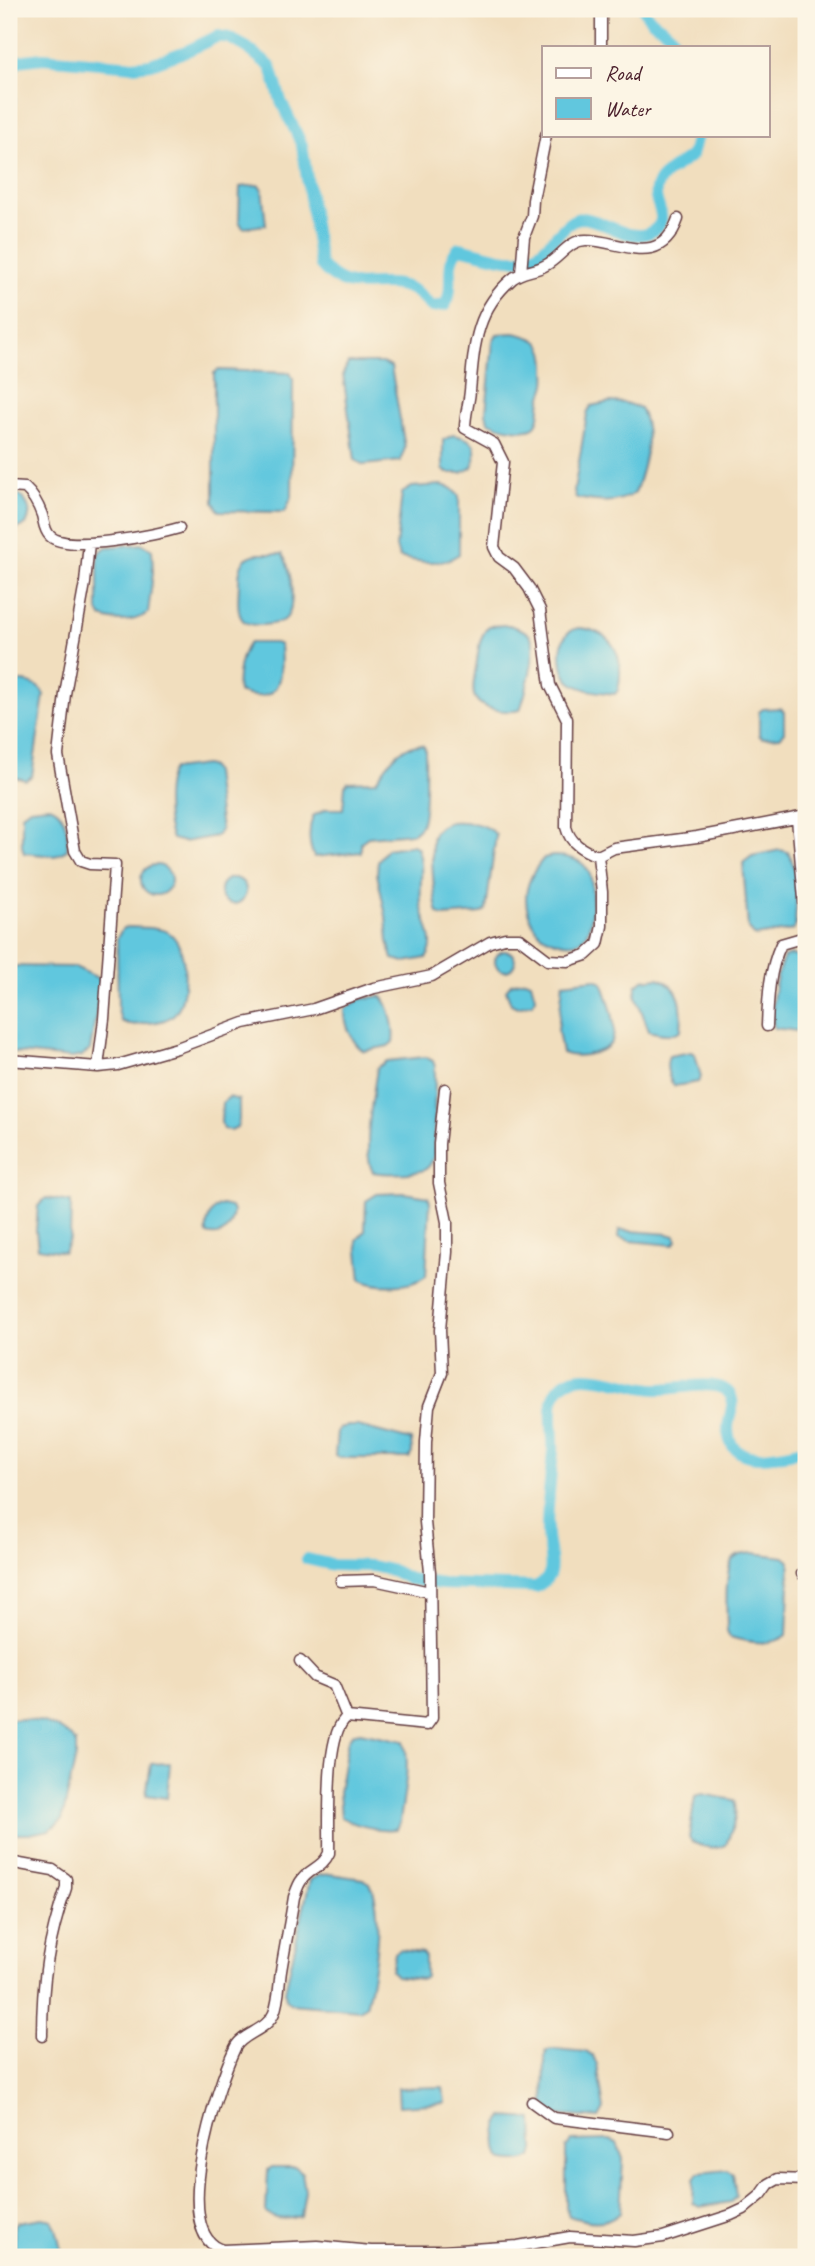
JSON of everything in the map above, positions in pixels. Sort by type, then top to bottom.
[{"type":"street","points":[[601,9],[601,46]]},
{"type":"street","points":[[521,268],[522,251],[532,216],[546,136]]},
{"type":"street","points":[[598,856],[576,845],[566,827],[567,719],[550,685],[540,610],[529,588],[514,568],[499,557],[494,547],[503,462],[494,444],[465,428],[471,358],[481,320],[521,268],[545,266],[570,246],[586,240],[621,247],[648,248],[667,240],[674,232],[678,219]]},
{"type":"street","points":[[9,487],[25,488],[35,498],[47,532],[53,539],[89,543],[136,538],[179,528]]},
{"type":"street","points":[[89,543],[58,755],[75,851],[80,861],[115,865],[98,1067]]},
{"type":"street","points":[[598,856],[614,848],[697,837],[802,817],[805,937],[781,944],[777,953],[769,985],[767,1026]]},
{"type":"street","points":[[9,1060],[98,1067],[118,1065],[244,1023],[314,1009],[374,988],[432,976],[490,942],[505,938],[520,938],[548,960],[568,961],[586,955],[598,944],[602,926],[598,856]]},
{"type":"street","points":[[445,1089],[439,1144],[439,1183],[447,1222],[440,1330],[442,1373],[429,1406],[426,1442],[425,1522],[430,1572],[432,1718],[427,1725],[347,1717],[341,1722],[334,1741],[329,1779],[329,1853],[324,1862],[300,1881],[274,2014],[260,2030],[237,2045],[217,2093],[204,2142],[199,2197],[200,2224],[207,2240],[215,2248],[232,2254],[317,2246],[444,2251],[518,2246],[570,2237],[634,2241],[663,2237],[731,2215],[744,2209],[761,2195],[769,2184],[778,2179],[806,2180]]},
{"type":"street","points":[[341,1581],[374,1580],[430,1591]]},
{"type":"street","points":[[300,1661],[315,1677],[334,1685],[347,1717]]},
{"type":"street","points":[[9,1863],[53,1870],[66,1879],[66,1888],[49,1943],[42,1991],[42,2036]]},
{"type":"street","points":[[532,2102],[554,2118],[669,2132]]},
{"type":"water","points":[[258,185],[262,189],[266,225],[243,228],[239,221],[240,187]]},
{"type":"water","points":[[514,333],[535,339],[542,347],[546,359],[546,382],[538,421],[535,426],[525,429],[512,429],[492,423],[488,421],[486,413],[493,341],[497,334]]},
{"type":"water","points":[[348,363],[382,363],[391,367],[405,448],[400,461],[364,465],[355,460],[343,374]]},
{"type":"water","points":[[219,370],[290,373],[293,379],[292,496],[285,512],[219,511],[214,503],[214,373]]},
{"type":"water","points":[[610,402],[640,408],[644,418],[646,450],[635,493],[613,501],[576,498],[574,491],[587,414],[591,406]]},
{"type":"water","points":[[453,435],[471,441],[475,449],[472,467],[462,473],[447,473],[443,469],[443,440]]},
{"type":"water","points":[[442,485],[451,488],[459,496],[459,554],[438,562],[399,557],[396,547],[402,493],[412,487]]},
{"type":"water","points":[[9,494],[23,498],[29,513],[26,525],[11,531],[9,530]]},
{"type":"water","points":[[143,544],[152,550],[153,573],[148,613],[125,621],[101,617],[98,611],[98,554],[106,547]]},
{"type":"water","points":[[257,554],[282,554],[288,567],[291,585],[290,611],[284,620],[279,622],[251,624],[245,622],[240,615],[238,601],[241,567],[248,557]]},
{"type":"water","points":[[509,625],[528,633],[532,639],[533,654],[520,710],[506,711],[478,702],[473,685],[483,634],[489,626]]},
{"type":"water","points":[[579,628],[601,634],[615,648],[620,678],[615,694],[582,688],[572,683],[564,673],[561,650],[565,637],[572,630]]},
{"type":"water","points":[[249,643],[280,645],[279,679],[271,693],[263,696],[238,692],[239,666]]},
{"type":"water","points":[[9,682],[34,685],[44,695],[32,776],[26,780],[9,776]]},
{"type":"water","points":[[781,708],[784,712],[784,733],[780,737],[762,738],[759,735],[759,712],[763,709]]},
{"type":"water","points":[[422,745],[425,748],[425,799],[421,825],[413,833],[368,837],[361,842],[361,852],[314,857],[309,836],[313,816],[326,809],[343,809],[345,786],[348,782],[376,781],[400,752]]},
{"type":"water","points":[[205,765],[211,767],[214,773],[221,830],[216,836],[184,842],[172,839],[166,803],[170,775],[173,769]]},
{"type":"water","points":[[30,808],[55,808],[63,817],[67,830],[67,850],[55,856],[24,853],[22,814]]},
{"type":"water","points":[[450,822],[481,825],[496,835],[486,910],[481,913],[443,916],[438,913],[432,841],[436,830]]},
{"type":"water","points":[[413,845],[417,847],[421,861],[421,904],[431,945],[426,958],[405,962],[393,959],[377,874],[378,861],[387,849]]},
{"type":"water","points":[[780,850],[788,852],[794,869],[795,926],[793,930],[755,936],[748,928],[743,863],[752,856]]},
{"type":"water","points":[[553,856],[580,862],[591,878],[590,924],[583,938],[576,942],[567,943],[545,937],[532,923],[526,905],[527,890],[535,870],[544,858]]},
{"type":"water","points":[[156,865],[162,866],[170,874],[170,886],[162,894],[156,895],[150,894],[142,886],[141,880],[142,874],[150,866]]},
{"type":"water","points":[[233,878],[242,882],[246,891],[242,900],[233,904],[224,900],[220,891],[224,882]]},
{"type":"water","points":[[123,928],[164,930],[175,938],[180,947],[184,970],[183,994],[176,1012],[167,1019],[137,1025],[121,1021],[118,1010],[117,938]]},
{"type":"water","points":[[501,951],[509,951],[515,961],[509,971],[501,971],[495,965],[495,957]]},
{"type":"water","points":[[791,955],[806,959],[806,1032],[774,1028],[772,1012],[776,982],[784,957]]},
{"type":"water","points":[[9,966],[75,967],[100,979],[90,1050],[72,1058],[9,1052]]},
{"type":"water","points":[[658,978],[672,986],[679,998],[681,1030],[674,1034],[649,1031],[636,996],[636,986],[643,980]]},
{"type":"water","points":[[595,979],[602,982],[611,1011],[614,1027],[612,1041],[604,1049],[590,1054],[574,1056],[562,1053],[558,1030],[563,983]]},
{"type":"water","points":[[525,980],[531,982],[535,997],[533,1003],[517,1007],[511,1004],[506,990],[511,984]]},
{"type":"water","points":[[381,996],[391,1017],[393,1042],[388,1046],[364,1051],[350,1033],[345,1009],[361,999]]},
{"type":"water","points":[[691,1052],[695,1054],[701,1077],[698,1082],[675,1086],[668,1072],[669,1056]]},
{"type":"water","points":[[425,1057],[433,1061],[435,1067],[434,1157],[428,1167],[417,1172],[373,1172],[368,1137],[377,1068],[387,1061]]},
{"type":"water","points":[[229,1097],[239,1100],[239,1120],[237,1127],[231,1130],[224,1129],[221,1123],[222,1103]]},
{"type":"water","points":[[405,1193],[428,1197],[430,1202],[426,1276],[412,1283],[394,1286],[361,1280],[357,1240],[365,1231],[366,1201],[377,1194]]},
{"type":"water","points":[[46,1198],[71,1202],[70,1237],[64,1252],[38,1248],[38,1206]]},
{"type":"water","points":[[222,1205],[231,1207],[233,1212],[228,1227],[218,1235],[207,1234],[210,1216]]},
{"type":"water","points":[[619,1230],[668,1234],[675,1236],[677,1241],[673,1245],[630,1241],[618,1237]]},
{"type":"water","points":[[358,1426],[411,1440],[412,1453],[409,1458],[335,1456],[337,1432],[339,1428]]},
{"type":"water","points":[[753,1553],[784,1557],[790,1561],[787,1635],[774,1641],[744,1640],[730,1637],[727,1631],[726,1595],[729,1567],[736,1557]]},
{"type":"water","points":[[9,1719],[46,1723],[76,1742],[76,1756],[62,1820],[49,1830],[9,1834]]},
{"type":"water","points":[[360,1732],[404,1741],[407,1771],[397,1829],[368,1827],[341,1817],[339,1792],[348,1740],[352,1734]]},
{"type":"water","points":[[170,1763],[167,1798],[146,1795],[151,1764]]},
{"type":"water","points":[[702,1794],[734,1800],[735,1817],[726,1845],[705,1846],[692,1842],[689,1838],[695,1796]]},
{"type":"water","points":[[330,1874],[363,1879],[370,1883],[374,1896],[377,1911],[375,1961],[366,2006],[359,2010],[291,2004],[286,2000],[285,1991],[310,1880]]},
{"type":"water","points":[[400,1950],[422,1953],[425,1957],[425,1976],[421,1979],[396,1976],[391,1971],[395,1953]]},
{"type":"water","points":[[547,2050],[586,2052],[592,2056],[597,2064],[604,2109],[599,2118],[555,2115],[544,2105],[545,2056]]},
{"type":"water","points":[[443,2087],[445,2103],[399,2106],[398,2088]]},
{"type":"water","points":[[503,2117],[533,2119],[532,2157],[516,2161],[501,2159],[497,2149],[497,2137]]},
{"type":"water","points":[[610,2140],[617,2143],[623,2159],[620,2212],[602,2221],[569,2216],[566,2207],[566,2148],[572,2141]]},
{"type":"water","points":[[272,2167],[295,2167],[302,2173],[305,2190],[301,2216],[278,2218],[266,2213],[268,2170]]},
{"type":"water","points":[[727,2170],[733,2174],[736,2196],[731,2202],[699,2207],[693,2203],[694,2179],[699,2173]]},
{"type":"water","points":[[42,2218],[52,2220],[63,2257],[15,2257],[14,2226],[18,2222]]},
{"type":"waterway","points":[[644,9],[651,20],[670,34],[676,46]]},
{"type":"waterway","points":[[9,110],[10,78],[17,61],[43,58],[133,66],[151,64],[218,36],[229,38],[246,47],[271,67],[281,101],[302,145],[320,264],[342,281],[364,285],[399,285],[411,289],[432,307],[445,305],[448,299],[450,268],[459,248],[501,258],[527,258],[543,250],[569,224],[582,218],[637,235],[654,230],[661,220],[656,198],[659,181],[692,155],[697,136]]},
{"type":"waterway","points":[[307,1559],[333,1565],[372,1566],[394,1571],[409,1579],[442,1584],[536,1587],[548,1577],[551,1567],[547,1530],[553,1450],[553,1402],[562,1385],[573,1379],[600,1378],[656,1389],[718,1386],[731,1397],[728,1428],[730,1441],[737,1450],[758,1457],[806,1449]]}]
